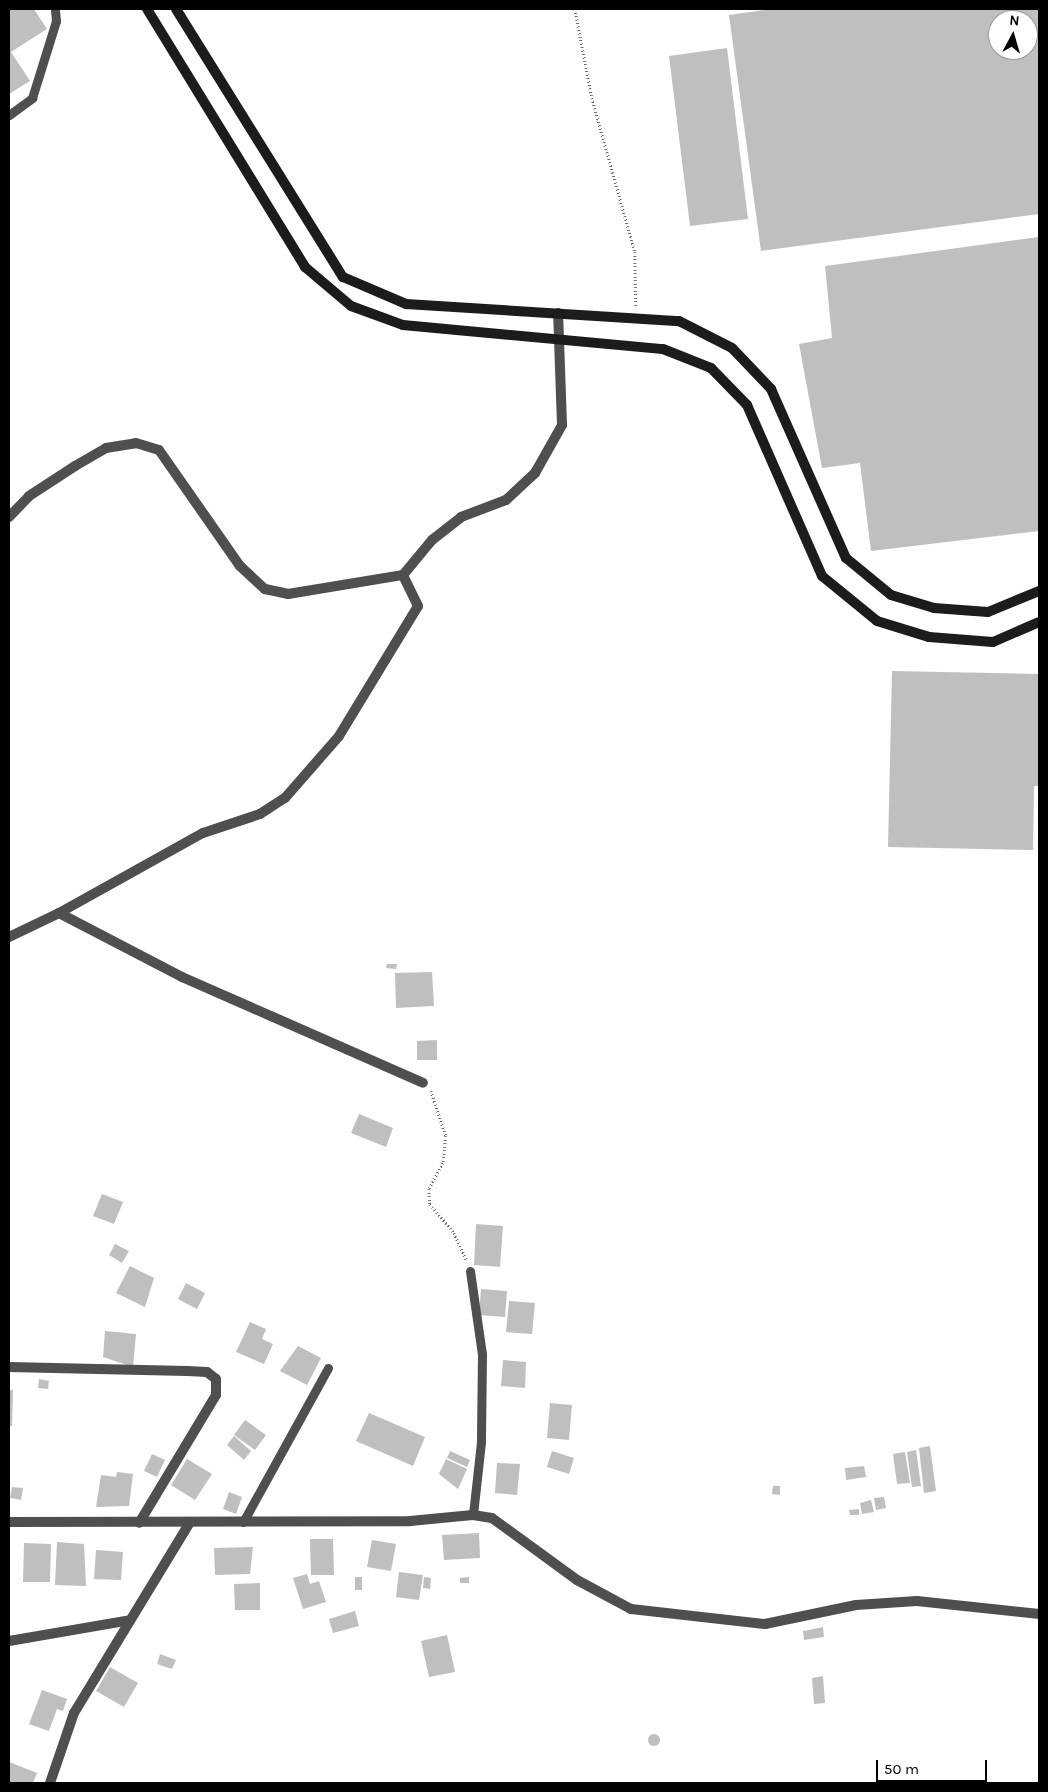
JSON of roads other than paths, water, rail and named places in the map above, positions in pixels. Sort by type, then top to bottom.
[{"type":"street","points":[[147,9],[306,267],[351,306],[402,325],[663,349],[711,368],[747,405],[822,576],[877,621],[929,636],[993,642],[1039,622]]},
{"type":"street","points":[[176,9],[343,277],[406,304],[679,321],[732,348],[771,389],[846,558],[891,595],[934,608],[988,612],[1039,591]]},
{"type":"street","points":[[9,517],[29,496],[75,466],[106,448],[136,443],[159,450],[240,566],[265,589],[288,594],[403,575],[432,540],[460,517],[506,500],[535,473],[562,425],[558,313]]},
{"type":"street","points":[[9,937],[58,913],[203,833],[260,814],[285,798],[339,736],[418,606],[403,575]]},
{"type":"street","points":[[58,913],[182,977],[423,1082]]},
{"type":"street","points":[[9,1366],[207,1372],[216,1379],[216,1395],[140,1523]]},
{"type":"street","points":[[9,1522],[410,1521],[473,1515],[492,1518],[577,1580],[631,1609],[765,1624],[856,1605],[917,1601],[1039,1614]]},
{"type":"street","points":[[50,1783],[74,1712],[190,1522]]},
{"type":"street","points":[[9,1641],[130,1620]]},
{"type":"lane","points":[[9,115],[32,98],[56,21],[55,9]]},
{"type":"lane","points":[[470,1271],[482,1354],[481,1442],[473,1515]]},
{"type":"lane","points":[[243,1522],[328,1368]]}]
